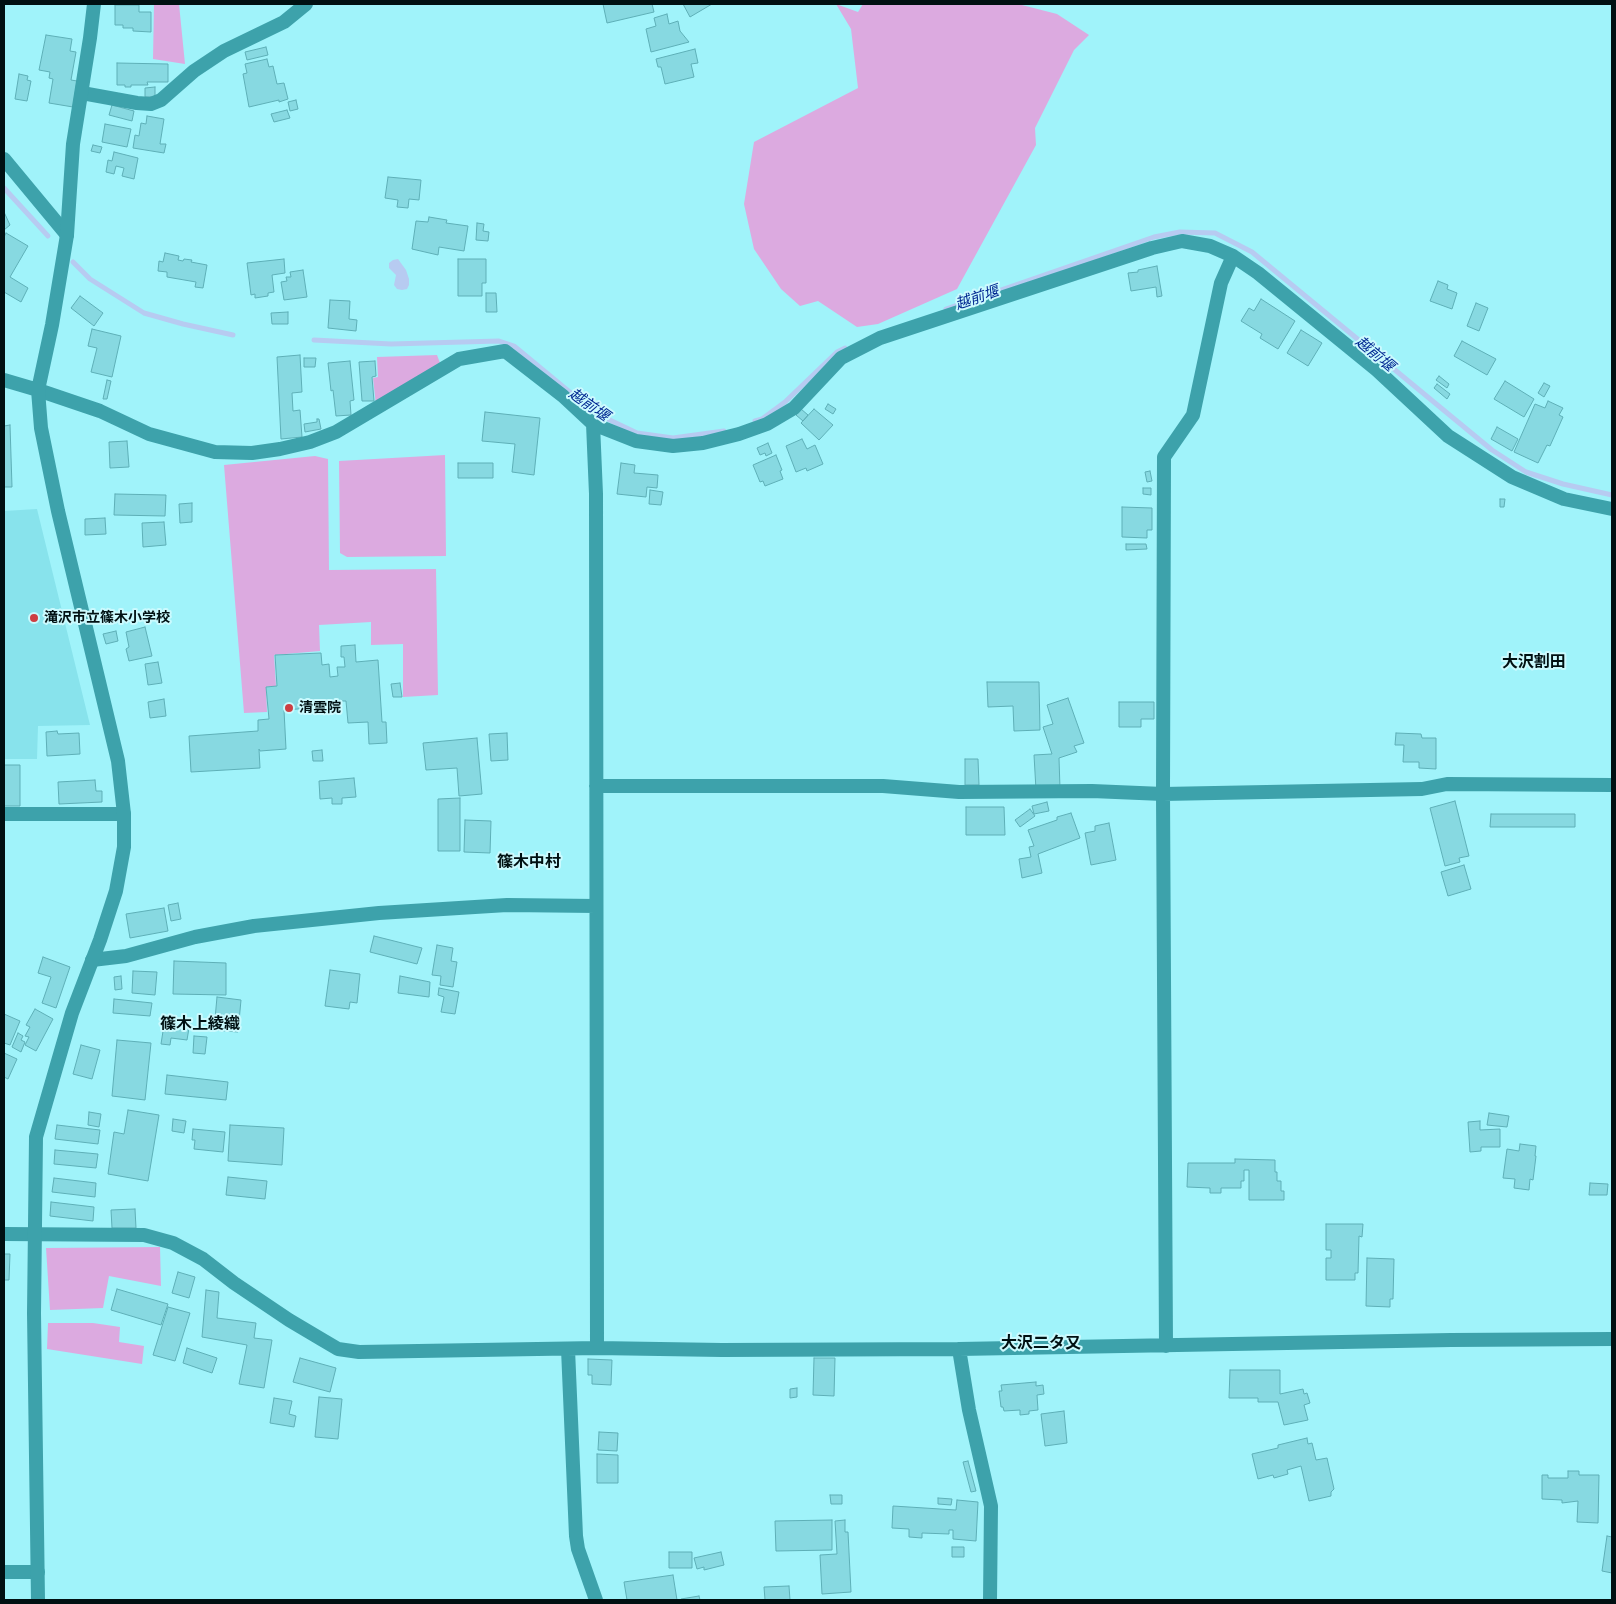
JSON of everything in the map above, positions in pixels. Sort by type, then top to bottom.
[{"type":"street","points":[[38,1600],[34,1233],[36,1137],[72,1013],[116,891],[124,847],[124,814],[118,761],[58,511],[41,428],[38,390],[52,325],[66,235],[73,144],[94,4]]},
{"type":"street","points":[[82,93],[151,104],[166,96],[194,71],[224,51],[284,22],[306,4]]},
{"type":"street","points":[[4,159],[66,235]]},
{"type":"street","points":[[4,380],[100,411],[149,434],[215,452],[252,453],[310,442],[336,432],[459,359],[505,351],[563,396],[593,424],[636,441],[673,446],[703,443],[768,424],[794,408],[841,358],[880,338],[1152,248],[1182,241],[1210,246],[1233,256],[1258,273],[1377,370],[1448,436],[1512,477],[1564,499],[1612,509]]},
{"type":"street","points":[[1166,1346],[1163,794],[1164,457],[1194,415],[1221,283],[1233,256]]},
{"type":"street","points":[[593,424],[596,494],[597,1348]]},
{"type":"street","points":[[596,786],[883,786],[959,792],[1092,791],[1163,794],[1422,789],[1447,784],[1612,785]]},
{"type":"street","points":[[4,814],[124,814]]},
{"type":"street","points":[[92,960],[126,956],[195,937],[254,926],[379,913],[507,905],[596,906]]},
{"type":"street","points":[[4,1234],[144,1235],[173,1243],[203,1259],[234,1283],[289,1320],[338,1348],[359,1352],[597,1348],[722,1350],[959,1349],[1441,1340],[1612,1339]]},
{"type":"street","points":[[568,1349],[576,1536],[578,1550],[596,1600]]},
{"type":"street","points":[[959,1349],[969,1410],[991,1506],[990,1600]]},
{"type":"street","points":[[4,1572],[38,1572]]},
{"type":"shaded area","points":[[154,4],[179,4],[185,64],[153,59]]},
{"type":"shaded area","points":[[836,4],[858,12],[863,4],[1018,4],[1057,14],[1089,35],[1074,50],[1035,128],[1036,145],[957,289],[878,324],[857,327],[818,301],[800,306],[781,289],[754,249],[744,204],[754,142],[858,88],[851,29]]},
{"type":"shaded area","points":[[398,259],[406,270],[409,279],[407,289],[397,289],[394,285],[396,275],[389,268],[389,263]]},
{"type":"shaded area","points":[[437,355],[440,363],[376,405],[373,378],[378,377],[377,357]]},
{"type":"shaded area","points":[[445,455],[446,556],[347,557],[340,553],[339,461]]},
{"type":"shaded area","points":[[315,456],[328,459],[329,570],[436,569],[438,695],[403,697],[403,644],[371,645],[371,622],[319,625],[320,651],[274,655],[276,686],[266,687],[267,712],[244,713],[224,465]]},
{"type":"shaded area","name":"滝沢市立篠木小学校","points":[[37,509],[90,725],[38,726],[37,759],[4,759],[4,511]]},
{"type":"shaded area","points":[[160,1247],[161,1286],[109,1276],[103,1308],[50,1310],[46,1248]]},
{"type":"shaded area","points":[[48,1323],[93,1323],[120,1327],[119,1342],[144,1346],[142,1364],[47,1349]]},
{"type":"building","points":[[603,4],[652,4],[654,12],[607,23]]},
{"type":"building","points":[[683,4],[712,4],[690,17]]},
{"type":"building","points":[[115,5],[139,5],[139,12],[151,12],[151,32],[133,31],[133,28],[123,28],[123,25],[115,25]]},
{"type":"building","points":[[667,14],[669,24],[678,21],[680,31],[689,42],[651,52],[646,29],[656,26],[654,18]]},
{"type":"building","points":[[46,35],[72,39],[70,51],[76,52],[71,80],[77,81],[73,107],[49,103],[53,79],[49,78],[50,72],[39,70]]},
{"type":"building","points":[[266,47],[268,55],[247,60],[245,52]]},
{"type":"building","points":[[695,49],[698,63],[691,64],[694,77],[665,84],[661,67],[658,67],[656,59]]},
{"type":"building","points":[[267,59],[269,67],[273,66],[277,84],[284,83],[288,99],[249,107],[243,74],[247,73],[245,64]]},
{"type":"building","points":[[117,63],[168,64],[168,82],[147,82],[148,85],[131,85],[131,87],[117,85]]},
{"type":"building","points":[[19,74],[28,76],[27,80],[31,81],[27,101],[15,99]]},
{"type":"building","points":[[155,87],[155,97],[145,97],[145,88]]},
{"type":"building","points":[[296,100],[298,109],[290,111],[288,102]]},
{"type":"building","points":[[112,105],[134,111],[132,121],[109,115]]},
{"type":"building","points":[[287,110],[290,118],[274,122],[271,114]]},
{"type":"building","points":[[147,116],[164,119],[160,144],[166,144],[164,153],[133,148],[135,135],[139,136],[141,123],[146,124]]},
{"type":"building","points":[[105,124],[131,129],[127,147],[102,142]]},
{"type":"building","points":[[93,145],[102,147],[100,153],[91,151]]},
{"type":"building","points":[[114,152],[138,158],[134,179],[122,176],[124,168],[116,166],[114,174],[106,172],[108,160],[112,161]]},
{"type":"building","points":[[388,177],[421,180],[419,200],[409,199],[408,208],[397,207],[398,200],[385,198]]},
{"type":"building","points":[[4,212],[10,225],[4,230]]},
{"type":"building","points":[[429,217],[447,220],[446,223],[468,226],[464,251],[439,247],[438,255],[412,249],[416,221],[428,222]]},
{"type":"building","points":[[477,223],[484,224],[483,231],[489,232],[488,241],[476,240]]},
{"type":"building","points":[[6,233],[28,246],[10,277],[28,288],[21,302],[4,292],[4,237]]},
{"type":"building","points":[[165,253],[179,256],[178,260],[192,260],[191,262],[207,265],[203,288],[195,287],[196,282],[167,277],[167,272],[158,271],[159,261],[163,262]]},
{"type":"building","points":[[284,259],[285,273],[272,275],[274,292],[268,293],[268,296],[255,298],[255,294],[251,295],[247,263]]},
{"type":"building","points":[[458,259],[486,259],[486,283],[482,283],[482,296],[458,296]]},
{"type":"building","points":[[1157,266],[1162,296],[1157,297],[1156,287],[1131,291],[1128,273]]},
{"type":"building","points":[[303,270],[307,297],[284,300],[281,282],[287,281],[286,277],[291,277],[290,272]]},
{"type":"building","points":[[1438,281],[1448,285],[1447,289],[1457,293],[1452,309],[1430,301]]},
{"type":"building","points":[[486,293],[496,293],[497,312],[486,312]]},
{"type":"building","points":[[80,296],[103,313],[94,326],[71,308]]},
{"type":"building","points":[[1261,299],[1295,321],[1278,349],[1260,338],[1262,334],[1241,321],[1249,308],[1254,311]]},
{"type":"building","points":[[330,300],[350,301],[349,319],[357,320],[356,331],[328,328]]},
{"type":"building","points":[[1476,303],[1488,308],[1479,331],[1467,326]]},
{"type":"building","points":[[288,312],[288,324],[272,324],[271,313]]},
{"type":"building","points":[[92,329],[121,336],[112,377],[91,372],[97,348],[88,346]]},
{"type":"building","points":[[1301,330],[1322,343],[1308,366],[1287,353]]},
{"type":"building","points":[[1462,341],[1496,359],[1487,375],[1454,356]]},
{"type":"building","points":[[300,355],[302,392],[292,393],[293,411],[300,410],[302,437],[281,439],[277,357]]},
{"type":"building","points":[[304,358],[316,358],[315,367],[304,367]]},
{"type":"building","points":[[350,361],[354,400],[350,401],[351,415],[336,416],[328,363]]},
{"type":"building","points":[[375,361],[376,376],[372,377],[374,401],[362,401],[359,362]]},
{"type":"building","points":[[1439,376],[1449,384],[1447,388],[1436,380]]},
{"type":"building","points":[[107,380],[111,381],[107,399],[103,399]]},
{"type":"building","points":[[1505,381],[1534,399],[1524,417],[1494,399]]},
{"type":"building","points":[[1544,383],[1550,386],[1544,397],[1538,393]]},
{"type":"building","points":[[1437,384],[1450,394],[1447,399],[1434,388]]},
{"type":"building","points":[[1548,401],[1563,408],[1559,415],[1563,417],[1550,446],[1547,445],[1538,463],[1514,452],[1535,404],[1545,408]]},
{"type":"building","points":[[828,404],[836,409],[833,414],[825,409]]},
{"type":"building","points":[[801,409],[808,415],[803,421],[796,415]]},
{"type":"building","points":[[814,409],[833,425],[819,440],[801,423]]},
{"type":"building","points":[[485,412],[540,418],[534,475],[512,472],[515,444],[482,441]]},
{"type":"building","points":[[317,419],[319,419],[321,429],[305,432],[304,424],[317,422]]},
{"type":"building","points":[[10,425],[12,487],[4,487],[4,426]]},
{"type":"building","points":[[1497,427],[1518,439],[1512,451],[1491,439]]},
{"type":"building","points":[[802,439],[807,449],[815,445],[823,464],[807,471],[806,468],[796,472],[786,446]]},
{"type":"building","points":[[127,441],[129,467],[110,468],[109,442]]},
{"type":"building","points":[[768,443],[772,453],[766,456],[765,453],[760,455],[757,448]]},
{"type":"building","points":[[776,455],[782,470],[780,471],[783,479],[765,486],[763,481],[760,482],[753,465]]},
{"type":"building","points":[[458,463],[493,463],[493,478],[458,478]]},
{"type":"building","points":[[621,463],[635,465],[634,473],[658,475],[657,488],[647,487],[646,497],[617,494]]},
{"type":"building","points":[[1150,471],[1152,481],[1147,482],[1145,472]]},
{"type":"building","points":[[1143,488],[1151,488],[1151,495],[1143,494]]},
{"type":"building","points":[[650,490],[663,492],[661,505],[649,504]]},
{"type":"building","points":[[115,494],[166,495],[165,516],[114,515]]},
{"type":"building","points":[[1500,499],[1505,499],[1504,507],[1500,507]]},
{"type":"building","points":[[192,503],[192,522],[180,523],[179,504]]},
{"type":"building","points":[[1122,507],[1152,508],[1152,530],[1147,530],[1147,538],[1122,537]]},
{"type":"building","points":[[105,518],[106,534],[85,535],[85,519]]},
{"type":"building","points":[[164,522],[166,545],[143,547],[142,523]]},
{"type":"building","points":[[1126,544],[1146,544],[1147,549],[1126,550]]},
{"type":"building","points":[[145,627],[152,656],[129,661],[126,649],[129,647],[126,632]]},
{"type":"building","points":[[116,631],[118,641],[106,644],[103,634]]},
{"type":"building","name":"清雲院","points":[[355,645],[356,662],[378,660],[382,722],[386,722],[387,743],[369,744],[368,722],[348,723],[346,701],[338,701],[338,706],[284,710],[286,749],[260,751],[259,749],[260,768],[191,772],[189,736],[258,731],[258,720],[269,719],[266,687],[277,686],[275,655],[321,653],[322,665],[329,664],[330,677],[338,676],[337,667],[345,667],[344,657],[341,657],[341,646]]},
{"type":"building","points":[[158,662],[162,683],[148,685],[145,664]]},
{"type":"building","points":[[987,682],[1039,682],[1040,730],[1014,731],[1013,706],[988,707]]},
{"type":"building","points":[[400,683],[402,697],[393,697],[391,684]]},
{"type":"building","points":[[1068,698],[1084,743],[1074,746],[1077,752],[1059,758],[1060,789],[1036,790],[1034,755],[1052,754],[1043,727],[1053,724],[1047,705]]},
{"type":"building","points":[[164,699],[166,716],[150,718],[148,702]]},
{"type":"building","points":[[1119,702],[1154,702],[1154,719],[1141,719],[1141,727],[1119,727]]},
{"type":"building","points":[[57,731],[58,734],[79,733],[80,754],[47,756],[46,732]]},
{"type":"building","points":[[507,733],[508,760],[491,761],[489,734]]},
{"type":"building","points":[[1396,733],[1421,734],[1422,738],[1436,738],[1436,769],[1419,768],[1419,762],[1403,762],[1404,745],[1395,745]]},
{"type":"building","points":[[477,738],[482,794],[459,796],[457,768],[426,770],[423,743]]},
{"type":"building","points":[[322,750],[323,761],[313,761],[312,751]]},
{"type":"building","points":[[965,759],[978,759],[979,785],[965,785]]},
{"type":"building","points":[[4,765],[20,765],[20,806],[4,806]]},
{"type":"building","points":[[354,778],[356,797],[342,798],[342,804],[332,804],[332,798],[320,799],[319,781]]},
{"type":"building","points":[[95,780],[96,791],[102,791],[102,802],[59,804],[58,782]]},
{"type":"building","points":[[460,798],[460,851],[438,851],[438,799]]},
{"type":"building","points":[[1455,801],[1469,856],[1459,858],[1460,862],[1445,866],[1430,808]]},
{"type":"building","points":[[1047,802],[1049,811],[1034,814],[1032,806]]},
{"type":"building","points":[[966,807],[1004,807],[1005,835],[966,835]]},
{"type":"building","points":[[1030,809],[1035,816],[1020,827],[1015,820]]},
{"type":"building","points":[[1071,813],[1080,838],[1038,854],[1042,873],[1022,878],[1019,859],[1031,857],[1029,847],[1034,846],[1028,830]]},
{"type":"building","points":[[1491,814],[1575,814],[1575,827],[1490,827]]},
{"type":"building","points":[[465,820],[491,821],[490,853],[464,852]]},
{"type":"building","points":[[1109,823],[1116,860],[1091,865],[1085,833],[1095,831],[1095,826]]},
{"type":"building","points":[[1464,865],[1471,889],[1448,896],[1441,872]]},
{"type":"building","points":[[178,903],[181,919],[171,921],[168,905]]},
{"type":"building","points":[[164,908],[168,931],[130,938],[126,914]]},
{"type":"building","points":[[374,936],[422,948],[417,964],[370,952]]},
{"type":"building","points":[[437,945],[453,948],[451,961],[457,962],[453,987],[440,985],[441,976],[432,975]]},
{"type":"building","points":[[43,957],[70,967],[56,1008],[42,1003],[51,977],[38,973]]},
{"type":"building","points":[[174,961],[226,963],[226,995],[173,994]]},
{"type":"building","points":[[330,970],[360,974],[357,1003],[350,1002],[349,1009],[325,1006]]},
{"type":"building","points":[[133,971],[157,972],[155,995],[132,993]]},
{"type":"building","points":[[121,976],[122,989],[115,990],[114,977]]},
{"type":"building","points":[[400,976],[430,982],[429,997],[398,993]]},
{"type":"building","points":[[439,988],[459,992],[455,1014],[441,1012],[444,997],[438,995]]},
{"type":"building","points":[[217,997],[241,1000],[238,1032],[214,1030]]},
{"type":"building","points":[[114,999],[152,1003],[150,1016],[113,1013]]},
{"type":"building","points":[[35,1009],[53,1019],[36,1051],[25,1045],[29,1037],[25,1036],[30,1027],[26,1025]]},
{"type":"building","points":[[4,1014],[20,1021],[10,1045],[4,1043]]},
{"type":"building","points":[[164,1025],[189,1028],[187,1040],[171,1038],[170,1045],[161,1044]]},
{"type":"building","points":[[18,1033],[23,1036],[21,1040],[25,1042],[21,1052],[12,1047]]},
{"type":"building","points":[[194,1036],[207,1037],[205,1054],[193,1053]]},
{"type":"building","points":[[117,1040],[151,1043],[145,1100],[112,1096]]},
{"type":"building","points":[[81,1045],[100,1050],[92,1079],[73,1074]]},
{"type":"building","points":[[4,1053],[17,1059],[8,1079],[4,1077]]},
{"type":"building","points":[[167,1075],[228,1082],[226,1100],[165,1094]]},
{"type":"building","points":[[128,1110],[159,1115],[148,1181],[108,1174],[114,1132],[124,1134]]},
{"type":"building","points":[[89,1112],[101,1114],[99,1127],[88,1125]]},
{"type":"building","points":[[1489,1113],[1509,1116],[1507,1127],[1487,1125]]},
{"type":"building","points":[[173,1119],[186,1121],[184,1133],[172,1131]]},
{"type":"building","points":[[1480,1121],[1480,1130],[1500,1129],[1500,1147],[1481,1147],[1481,1151],[1470,1152],[1468,1122]]},
{"type":"building","points":[[57,1125],[100,1130],[98,1144],[55,1139]]},
{"type":"building","points":[[230,1125],[284,1128],[282,1165],[228,1161]]},
{"type":"building","points":[[193,1129],[225,1132],[223,1152],[194,1149],[195,1140],[192,1140]]},
{"type":"building","points":[[1520,1144],[1536,1146],[1533,1180],[1530,1179],[1529,1190],[1514,1188],[1515,1179],[1503,1178],[1507,1149],[1519,1151]]},
{"type":"building","points":[[55,1150],[98,1154],[96,1168],[54,1164]]},
{"type":"building","points":[[1235,1159],[1275,1160],[1277,1181],[1281,1181],[1281,1191],[1284,1191],[1284,1200],[1249,1200],[1249,1170],[1244,1170],[1244,1181],[1241,1181],[1241,1188],[1221,1188],[1221,1193],[1210,1193],[1210,1188],[1187,1187],[1188,1163],[1235,1163]]},
{"type":"building","points":[[228,1177],[267,1181],[265,1199],[226,1195]]},
{"type":"building","points":[[54,1178],[96,1183],[95,1197],[52,1192]]},
{"type":"building","points":[[1590,1183],[1608,1184],[1607,1195],[1589,1195]]},
{"type":"building","points":[[51,1202],[94,1207],[93,1221],[50,1216]]},
{"type":"building","points":[[135,1209],[136,1228],[112,1228],[111,1210]]},
{"type":"building","points":[[1326,1224],[1363,1224],[1362,1237],[1359,1236],[1358,1273],[1355,1273],[1355,1280],[1326,1280],[1326,1258],[1331,1258],[1331,1250],[1326,1250]]},
{"type":"building","points":[[4,1254],[10,1254],[9,1280],[4,1280]]},
{"type":"building","points":[[1367,1258],[1394,1259],[1393,1299],[1390,1299],[1390,1307],[1366,1306]]},
{"type":"building","points":[[178,1272],[195,1277],[189,1298],[172,1293]]},
{"type":"building","points":[[117,1289],[168,1304],[161,1325],[111,1310]]},
{"type":"building","points":[[206,1290],[219,1292],[217,1318],[256,1323],[254,1338],[272,1340],[264,1388],[239,1384],[247,1345],[202,1337]]},
{"type":"building","points":[[168,1307],[190,1313],[175,1361],[153,1355]]},
{"type":"building","points":[[187,1348],[217,1358],[212,1373],[183,1363]]},
{"type":"building","points":[[300,1358],[336,1368],[330,1392],[293,1382]]},
{"type":"building","points":[[814,1358],[835,1358],[834,1396],[813,1395]]},
{"type":"building","points":[[588,1359],[612,1360],[611,1385],[592,1384],[592,1375],[588,1375]]},
{"type":"building","points":[[1230,1370],[1280,1370],[1280,1394],[1303,1389],[1304,1394],[1307,1393],[1310,1403],[1304,1405],[1308,1420],[1284,1425],[1278,1402],[1258,1402],[1258,1398],[1229,1398]]},
{"type":"building","points":[[1036,1382],[1036,1386],[1043,1385],[1044,1394],[1037,1395],[1038,1410],[1020,1415],[1020,1410],[1004,1411],[1003,1407],[1001,1407],[999,1391],[1002,1391],[1001,1385]]},
{"type":"building","points":[[797,1388],[797,1397],[790,1398],[790,1389]]},
{"type":"building","points":[[319,1397],[342,1399],[338,1439],[315,1437]]},
{"type":"building","points":[[274,1398],[292,1401],[289,1414],[296,1416],[294,1427],[270,1423]]},
{"type":"building","points":[[1064,1411],[1067,1443],[1045,1446],[1041,1414]]},
{"type":"building","points":[[599,1432],[618,1433],[617,1451],[598,1450]]},
{"type":"building","points":[[1307,1438],[1308,1444],[1312,1443],[1316,1460],[1327,1458],[1334,1489],[1331,1492],[1331,1496],[1309,1501],[1301,1466],[1287,1470],[1288,1474],[1274,1478],[1273,1475],[1258,1479],[1252,1454],[1278,1448],[1278,1445]]},
{"type":"building","points":[[597,1454],[618,1455],[618,1483],[597,1483]]},
{"type":"building","points":[[968,1461],[976,1491],[971,1492],[963,1462]]},
{"type":"building","points":[[1568,1471],[1579,1471],[1579,1475],[1599,1475],[1598,1523],[1577,1522],[1578,1501],[1562,1503],[1562,1500],[1542,1499],[1542,1475],[1548,1475],[1548,1478],[1568,1478]]},
{"type":"building","points":[[830,1495],[842,1495],[842,1504],[831,1504]]},
{"type":"building","points":[[938,1498],[952,1499],[951,1505],[938,1504]]},
{"type":"building","points":[[957,1500],[978,1502],[976,1541],[953,1539],[953,1530],[949,1530],[949,1534],[922,1533],[922,1538],[909,1537],[909,1529],[892,1528],[893,1506],[956,1510]]},
{"type":"building","points":[[832,1520],[832,1550],[776,1551],[775,1521]]},
{"type":"building","points":[[845,1520],[845,1532],[848,1532],[851,1592],[822,1594],[820,1555],[837,1554],[835,1521]]},
{"type":"building","points":[[1607,1536],[1612,1537],[1612,1573],[1602,1571]]},
{"type":"building","points":[[952,1547],[964,1547],[964,1557],[952,1557]]},
{"type":"building","points":[[669,1552],[692,1552],[692,1568],[669,1568]]},
{"type":"building","points":[[721,1552],[724,1565],[704,1570],[704,1567],[697,1569],[694,1558]]},
{"type":"building","points":[[673,1575],[677,1600],[627,1600],[624,1582]]},
{"type":"building","points":[[789,1586],[790,1600],[765,1600],[764,1587]]},
{"type":"building","points":[[699,1596],[700,1600],[681,1600],[681,1599]]},
{"type":"waterway","name":"越前堰","points":[[4,188],[48,236]]},
{"type":"waterway","name":"越前堰","points":[[946,309],[1154,237],[1180,232],[1215,233],[1252,252],[1492,450],[1526,472],[1563,484],[1612,495]]},
{"type":"waterway","points":[[73,262],[90,279],[144,313],[233,335]]},
{"type":"waterway","name":"越前堰","points":[[314,340],[391,344],[499,341],[514,346],[595,413],[637,433],[673,438],[724,431]]},
{"type":"waterway","name":"越前堰","points":[[755,421],[762,419],[785,402],[837,352],[845,348]]},
{"type":"place","name":"滝沢市立篠木小学校","points":[[34,618]]},
{"type":"place","name":"清雲院","points":[[289,708]]},
{"type":"district","name":"大沢割田","points":[[1534,662]]},
{"type":"district","name":"篠木中村","points":[[529,862]]},
{"type":"district","name":"篠木上綾織","points":[[200,1024]]},
{"type":"district","name":"大沢二タ又","points":[[1041,1343]]}]
